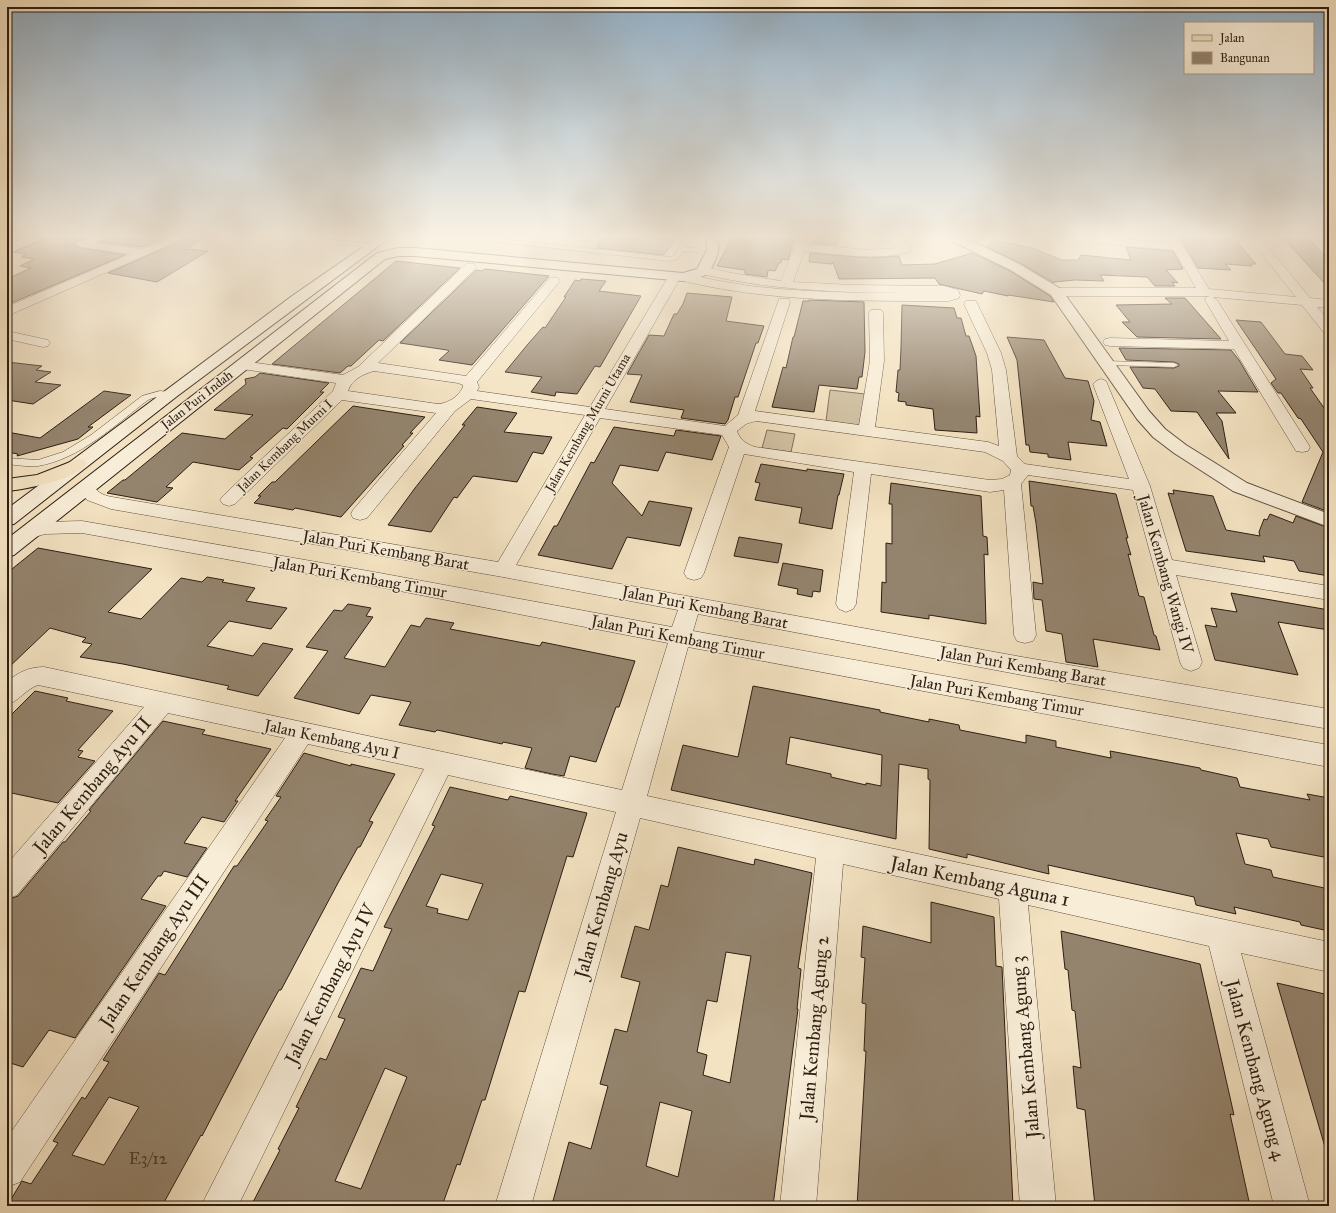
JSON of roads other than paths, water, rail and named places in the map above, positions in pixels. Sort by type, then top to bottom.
[{"type":"main road","name":"Jalan Puri Indah","points":[[7,519],[170,394],[303,295]]},
{"type":"main road","name":"Jalan Puri Indah","points":[[7,550],[330,295]]},
{"type":"main road","points":[[1057,295],[1108,363],[1143,415],[1159,433],[1180,449],[1240,486],[1329,521]]},
{"type":"main road","points":[[7,486],[42,480],[61,473],[78,464]]},
{"type":"street","points":[[7,312],[46,295]]},
{"type":"street","points":[[364,368],[441,295]]},
{"type":"street","points":[[242,365],[344,386],[346,396],[438,409],[449,408],[459,403],[468,388],[543,295]]},
{"type":"street","name":"Jalan Kembang Murni Utama","points":[[503,570],[594,412],[668,295]]},
{"type":"street","points":[[828,295],[949,298],[954,295]]},
{"type":"street","points":[[1155,295],[1208,296],[1320,306]]},
{"type":"street","points":[[1309,295],[1320,306]]},
{"type":"street","points":[[1311,295],[1320,306],[1329,330]]},
{"type":"street","points":[[1208,296],[1302,447]]},
{"type":"street","points":[[745,418],[784,302]]},
{"type":"street","points":[[971,304],[994,353],[999,370],[1014,469],[1025,635]]},
{"type":"street","points":[[866,430],[877,361],[876,313]]},
{"type":"street","points":[[7,335],[43,343]]},
{"type":"street","points":[[1110,342],[1238,345]]},
{"type":"street","points":[[364,368],[374,367],[461,379],[468,388],[733,438],[754,452],[990,486],[1002,486],[1014,469]]},
{"type":"street","name":"Jalan Kembang Murni I","points":[[229,500],[364,368]]},
{"type":"street","name":"Jalan Kembang Wangi IV","points":[[1101,384],[1141,486],[1191,662]]},
{"type":"street","points":[[360,514],[449,408]]},
{"type":"street","points":[[694,573],[733,438],[735,423],[745,418],[756,416],[768,417],[988,447],[1014,469]]},
{"type":"street","points":[[846,604],[863,468]]},
{"type":"street","name":"Jalan Kembang Wangi IV","points":[[1014,469],[1141,486]]},
{"type":"street","name":"Jalan Puri Kembang Barat","points":[[86,487],[89,494],[98,499],[111,503],[503,570],[1022,666],[1329,719]]},
{"type":"street","name":"Jalan Puri Kembang Timur","points":[[28,534],[44,528],[82,527],[374,579],[680,637],[1329,756]]},
{"type":"street","points":[[1164,566],[1329,593]]},
{"type":"street","name":"Jalan Kembang Ayu","points":[[513,1206],[690,604]]},
{"type":"street","name":"Jalan Kembang Ayu I","points":[[7,696],[21,683],[32,676],[44,676],[162,703],[631,804]]},
{"type":"street","name":"Jalan Kembang Ayu II","points":[[7,885],[162,703]]},
{"type":"street","name":"Jalan Kembang Ayu III","points":[[7,1169],[302,733]]},
{"type":"street","name":"Jalan Kembang Ayu IV","points":[[219,1206],[441,762]]},
{"type":"street","name":"Jalan Kembang Aguna 1","points":[[631,804],[1329,957]]},
{"type":"street","name":"Jalan Kembang Agung 2","points":[[798,1206],[831,849]]},
{"type":"street","name":"Jalan Kembang Agung 3","points":[[1012,888],[1038,1206]]},
{"type":"street","name":"Jalan Kembang Agung 4","points":[[1221,933],[1292,1206]]},
{"type":"lane","points":[[1108,363],[1174,365]]},
{"type":"lane","points":[[7,460],[37,463],[58,457],[76,448],[152,394],[170,394]]}]
